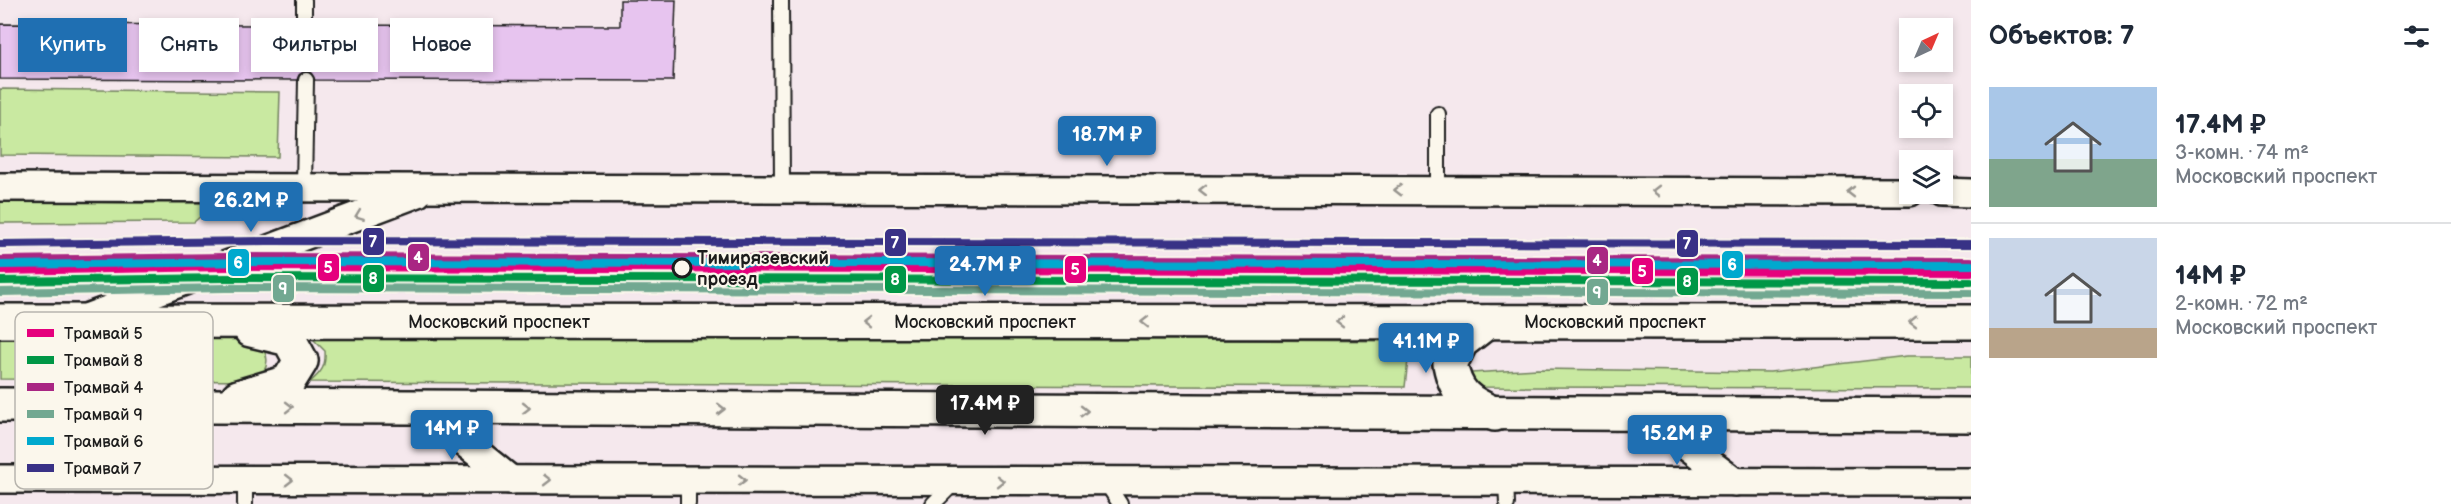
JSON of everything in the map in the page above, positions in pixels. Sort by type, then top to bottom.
[{"type":"main road","name":"Московский проспект","points":[[213,320],[1971,322]]},
{"type":"main road","name":"Московский проспект","points":[[0,321],[15,321]]},
{"type":"main road","points":[[213,321],[289,339],[301,361],[288,382],[213,404]]},
{"type":"main road","points":[[1486,322],[1461,342],[1450,364],[1454,384],[1472,404],[1495,414]]},
{"type":"main road","points":[[0,405],[15,405]]},
{"type":"main road","points":[[213,406],[1971,415]]},
{"type":"street","points":[[0,187],[1899,192]]},
{"type":"street","points":[[103,312],[433,187]]},
{"type":"street","points":[[1953,192],[1971,193]]},
{"type":"street","points":[[421,408],[511,480]]},
{"type":"street","points":[[1646,415],[1735,482]]},
{"type":"street","points":[[0,479],[15,480]]},
{"type":"street","points":[[188,489],[245,492],[511,480],[688,492],[956,480],[1114,497],[1506,493],[1735,482],[1971,482]]},
{"type":"lane","points":[[304,0],[304,18]]},
{"type":"lane","points":[[781,0],[782,188]]},
{"type":"lane","points":[[304,186],[306,80]]},
{"type":"lane","points":[[1438,114],[1438,191]]},
{"type":"lane","points":[[933,504],[956,480]]},
{"type":"green space","points":[[0,89],[280,92],[278,157],[0,155]]},
{"type":"green space","points":[[219,200],[194,222],[0,223],[0,201],[142,203]]},
{"type":"green space","points":[[309,335],[1417,341],[1408,360],[1405,387],[310,382],[324,365],[325,351]]},
{"type":"green space","points":[[0,339],[15,339],[15,379],[0,379]]},
{"type":"green space","points":[[213,339],[251,339],[262,348],[267,359],[266,365],[254,381],[213,381]]},
{"type":"green space","points":[[1907,356],[1971,356],[1971,388],[1470,387],[1464,377],[1471,373],[1537,369],[1770,372]]},
{"type":"building","points":[[620,0],[676,0],[673,81],[315,80],[308,72],[378,72],[378,25],[390,25],[390,72],[493,72],[493,26],[620,26]]},
{"type":"building","points":[[0,24],[18,24],[18,72],[127,72],[127,24],[139,24],[139,72],[239,72],[239,25],[251,25],[251,72],[304,72],[299,75],[297,80],[0,79]]},
{"type":"tram line","name":"7","points":[[0,244],[267,241],[1971,244]]},
{"type":"tram line","name":"4","points":[[0,260],[225,257],[1971,261]]},
{"type":"tram line","name":"6","points":[[0,265],[267,262],[1971,265]]},
{"type":"tram line","name":"5","points":[[0,271],[225,267],[1971,272]]},
{"type":"tram line","name":"8","points":[[0,281],[225,278],[1971,282]]},
{"type":"tram line","name":"9","points":[[0,292],[225,288],[1971,293]]},
{"type":"place","name":"Тимирязевский проезд","points":[[682,268]]}]
